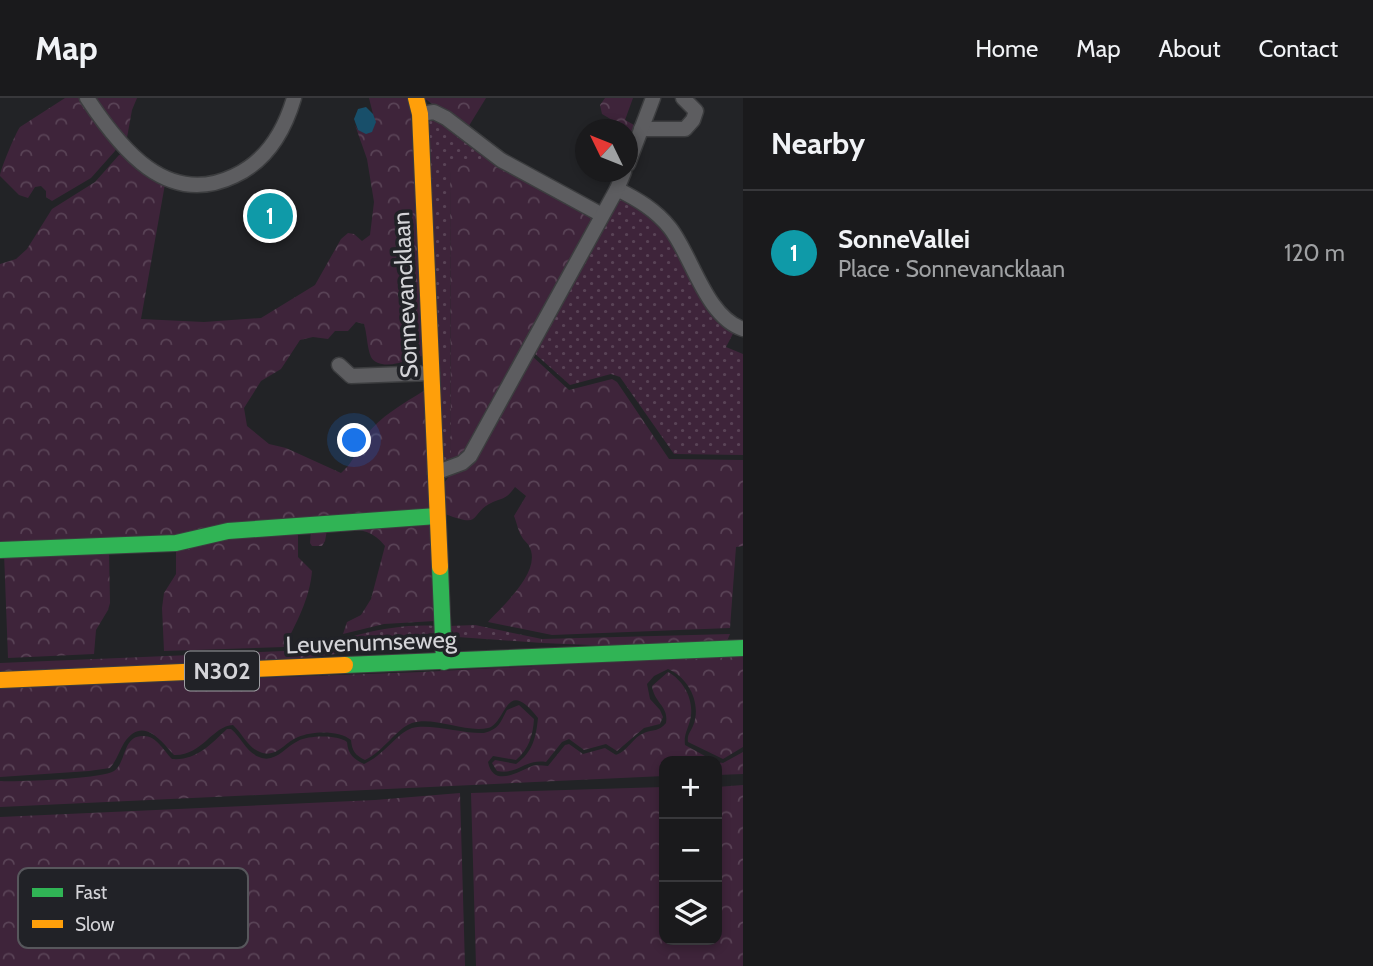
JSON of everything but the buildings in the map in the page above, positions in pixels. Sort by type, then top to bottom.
[{"type":"street","points":[[87,98],[123,147],[138,160],[165,178],[191,186],[207,186],[248,170],[264,156],[287,121],[294,98]]},
{"type":"street","points":[[638,139],[653,98]]},
{"type":"street","points":[[642,129],[685,129],[693,120],[695,111],[683,98]]},
{"type":"street","name":"Sonnevancklaan","points":[[444,662],[418,106],[446,118],[500,160],[602,215]]},
{"type":"street","points":[[435,473],[463,463],[470,456],[620,182]]},
{"type":"street","points":[[617,188],[660,216],[672,230],[715,306],[736,326],[743,329]]},
{"type":"street","points":[[338,365],[351,376],[432,373]]},
{"type":"street","points":[[0,550],[176,543],[228,531],[437,516]]},
{"type":"street","name":"Leuvenumseweg","points":[[0,680],[743,648]]},
{"type":"green space","points":[[65,98],[81,98],[117,147],[91,178],[52,201],[46,197],[46,191],[41,186],[35,187],[28,198],[19,195],[0,176],[15,136],[20,127]]},
{"type":"green space","points":[[92,98],[137,98],[126,143]]},
{"type":"green space","points":[[369,98],[410,98],[424,355],[397,364],[375,362],[371,357],[364,324],[356,322],[348,331],[335,331],[328,339],[313,337],[300,340],[281,369],[261,381],[244,408],[247,426],[269,444],[286,448],[341,473],[365,437],[378,423],[425,390],[432,510],[174,539],[0,547],[0,264],[16,259],[27,249],[52,209],[95,182],[119,155],[124,154],[165,184],[141,319],[204,322],[261,318],[315,285],[341,239],[348,233],[354,234],[362,241],[370,235],[374,202],[367,159],[355,125],[358,130],[373,114]]},
{"type":"green space","points":[[424,98],[486,98],[467,129]]},
{"type":"green space","points":[[605,98],[633,98],[625,119],[610,119],[602,114],[600,105]]},
{"type":"green space","points":[[429,117],[496,163],[450,163],[451,463],[445,464],[441,460]]},
{"type":"green space","points":[[450,163],[496,163],[593,216],[581,244],[465,453],[451,463]]},
{"type":"green space","points":[[629,199],[658,219],[735,330],[726,347],[743,354],[743,455],[674,454],[620,377],[611,374],[570,385],[533,352],[615,200]]},
{"type":"green space","points":[[531,355],[569,390],[612,379],[617,382],[669,459],[743,460],[743,546],[736,547],[730,628],[552,635],[488,622],[519,587],[531,566],[529,546],[521,535],[514,516],[526,496],[515,487],[505,497],[485,507],[474,518],[466,520],[445,514],[442,486],[450,475],[471,464]]},
{"type":"green space","points":[[431,524],[435,621],[384,624],[343,634],[347,622],[361,615],[371,599],[385,546],[366,532],[344,529],[327,530],[322,546],[312,546],[311,529]]},
{"type":"green space","points":[[298,534],[298,557],[312,571],[311,581],[298,620],[284,647],[164,651],[162,608],[164,593],[176,574],[176,546],[229,535]]},
{"type":"green space","points":[[109,550],[110,603],[96,630],[94,654],[8,658],[4,553]]},
{"type":"green space","points":[[475,625],[542,639],[542,643],[457,637],[448,626]]},
{"type":"green space","points":[[436,626],[432,638],[426,642],[305,658],[307,650],[370,632]]},
{"type":"green space","points":[[730,634],[727,641],[615,646],[542,643],[542,639]]},
{"type":"green space","points":[[307,650],[305,658],[0,672],[0,663]]},
{"type":"green space","points":[[743,655],[743,747],[723,759],[722,756],[688,742],[695,718],[695,701],[688,685],[668,669],[654,676],[647,684],[650,699],[663,717],[660,724],[644,728],[617,751],[606,744],[584,750],[569,739],[562,742],[546,762],[532,763],[511,771],[497,771],[492,763],[495,760],[516,764],[522,759],[533,744],[538,718],[519,701],[508,705],[488,728],[421,721],[412,723],[365,760],[355,752],[351,740],[340,734],[325,733],[298,737],[276,752],[266,754],[252,747],[233,725],[219,730],[184,754],[174,755],[151,733],[138,731],[124,743],[110,768],[0,777],[0,687],[422,672]]},
{"type":"green space","points":[[668,672],[680,682],[688,694],[691,709],[685,745],[705,756],[659,756],[659,776],[0,807],[0,781],[106,774],[118,767],[131,740],[136,737],[148,737],[156,741],[172,759],[181,759],[196,754],[227,729],[231,729],[251,752],[265,759],[275,757],[303,739],[330,737],[347,742],[352,756],[364,764],[412,728],[428,727],[484,733],[501,722],[507,710],[519,705],[534,719],[530,741],[516,760],[493,756],[488,762],[495,774],[506,776],[532,766],[548,766],[565,745],[569,744],[583,754],[605,748],[616,755],[640,735],[666,723],[665,712],[655,697],[652,686]]},
{"type":"green space","points":[[743,752],[743,774],[722,775],[723,763]]},
{"type":"green space","points":[[743,785],[743,966],[476,966],[471,793],[659,787],[659,945],[722,945],[722,787]]},
{"type":"green space","points":[[460,793],[465,966],[0,966],[0,817],[375,800]]},
{"type":"water","points":[[366,107],[376,122],[372,132],[366,134],[358,130],[354,119],[358,109]]},
{"type":"traffic: fast","points":[[0,550],[176,543],[228,531],[437,516]]},
{"type":"traffic: fast","points":[[440,567],[444,662]]},
{"type":"traffic: fast","points":[[345,665],[743,648]]},
{"type":"traffic: slow","points":[[416,98],[420,114],[440,567]]},
{"type":"traffic: slow","points":[[0,680],[345,665]]},
{"type":"place","name":"SonneVallei","points":[[270,216]]}]
